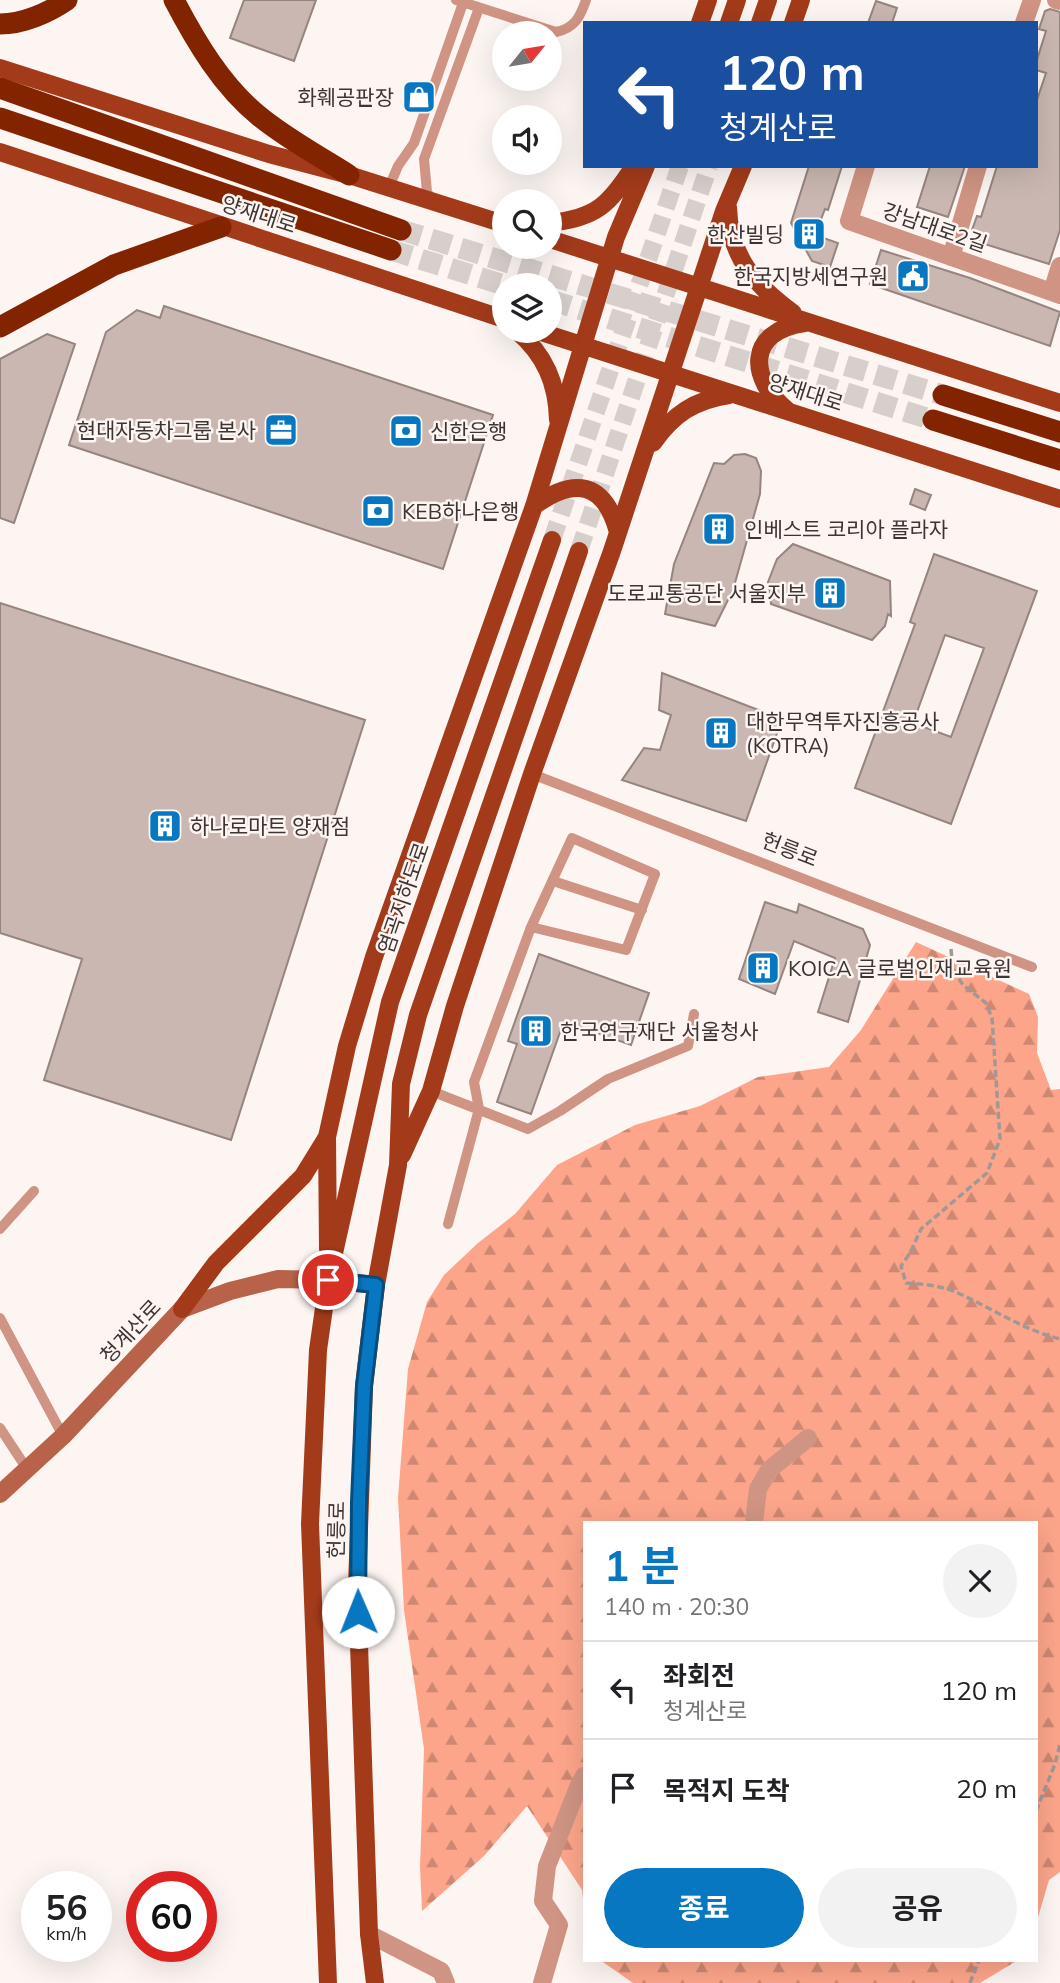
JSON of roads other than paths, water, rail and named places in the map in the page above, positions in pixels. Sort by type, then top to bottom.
[{"type":"highway","points":[[0,24],[36,17],[67,0]]},
{"type":"highway","points":[[174,0],[209,60],[247,105],[279,131],[349,175]]},
{"type":"highway","name":"양재대로","points":[[0,88],[401,230]]},
{"type":"highway","name":"양재대로","points":[[0,118],[391,250]]},
{"type":"highway","points":[[0,327],[114,265],[221,227]]},
{"type":"highway","points":[[943,395],[1060,432]]},
{"type":"highway","points":[[933,420],[1060,460]]},
{"type":"main road","points":[[701,21],[708,0]]},
{"type":"main road","points":[[730,21],[737,0]]},
{"type":"main road","points":[[761,21],[768,0]]},
{"type":"main road","points":[[794,21],[801,0]]},
{"type":"main road","points":[[0,68],[269,154],[349,175],[492,220]]},
{"type":"main road","name":"양재대로","points":[[0,152],[492,316]]},
{"type":"main road","points":[[562,221],[575,219],[600,208],[615,195],[633,168]]},
{"type":"main road","points":[[328,1280],[327,1138],[347,1046],[374,957],[534,506],[616,237],[645,168]]},
{"type":"main road","points":[[398,1165],[431,1091],[455,1006],[531,774],[618,532],[698,287],[742,168]]},
{"type":"main road","points":[[728,202],[731,236],[745,268],[769,295],[807,323]]},
{"type":"main road","points":[[562,243],[1060,403]]},
{"type":"main road","points":[[791,413],[770,391],[758,358],[763,344],[770,336],[786,327],[807,323]]},
{"type":"main road","name":"양재대로","points":[[562,339],[1060,499]]},
{"type":"main road","points":[[530,343],[541,354],[550,373],[556,398],[557,434]]},
{"type":"main road","points":[[640,464],[658,435],[677,414],[707,399],[731,394]]},
{"type":"main road","points":[[534,506],[565,488],[588,488],[607,505],[618,532]]},
{"type":"main road","name":"염곡지하도로","points":[[328,1280],[390,1002],[552,540]]},
{"type":"main road","points":[[398,1165],[401,1084],[418,1015],[579,551]]},
{"type":"main road","points":[[182,1309],[216,1263],[303,1176],[327,1138]]},
{"type":"main road","name":"헌릉로","points":[[375,1983],[369,1934],[357,1586],[364,1386],[376,1285],[398,1165]]},
{"type":"main road","name":"청계산로","points":[[0,1494],[62,1436],[182,1309],[230,1291],[278,1279],[376,1285]]},
{"type":"main road","name":"헌릉로","points":[[328,1280],[318,1350],[310,1524],[330,1979]]},
{"type":"street","points":[[1025,21],[1032,0]]},
{"type":"street","name":"강남대로2길","points":[[865,168],[849,221],[1056,293]]},
{"type":"street","points":[[951,257],[977,168]]},
{"type":"street","points":[[1056,293],[1060,266]]},
{"type":"street","points":[[754,1521],[758,1489],[769,1470],[808,1438]]},
{"type":"street","points":[[542,1983],[559,1925],[542,1901],[547,1866],[583,1778]]},
{"type":"street","points":[[369,1934],[441,1971],[446,1983]]},
{"type":"lane","points":[[384,187],[392,180],[414,143],[459,1],[556,32],[580,18],[586,0]]},
{"type":"lane","points":[[434,201],[427,192],[424,159],[479,8]]},
{"type":"lane","name":"헌릉로","points":[[531,774],[1032,967]]},
{"type":"lane","points":[[448,1224],[479,1109],[474,1083],[531,928],[572,838],[655,874],[626,950],[531,928]]},
{"type":"lane","points":[[553,880],[642,910]]},
{"type":"lane","points":[[431,1091],[528,1129],[608,1079],[688,1046],[694,1014]]},
{"type":"lane","points":[[0,1229],[34,1191]]},
{"type":"lane","points":[[0,1318],[62,1436]]},
{"type":"lane","points":[[0,1428],[27,1469]]},
{"type":"tunnel","points":[[552,540],[679,168]]},
{"type":"tunnel","points":[[579,551],[708,168]]},
{"type":"tunnel","points":[[401,230],[943,395]]},
{"type":"tunnel","points":[[391,250],[492,281]]},
{"type":"tunnel","points":[[562,304],[933,420]]},
{"type":"place","name":"화훼공판장","points":[[419,97]]},
{"type":"place","name":"한산빌딩","points":[[809,234]]},
{"type":"place","name":"한국지방세연구원","points":[[913,276]]},
{"type":"place","name":"현대자동차그룹 본사","points":[[281,430]]},
{"type":"place","name":"신한은행","points":[[406,431]]},
{"type":"place","name":"KEB하나은행","points":[[378,511]]},
{"type":"place","name":"인베스트 코리아 플라자","points":[[719,529]]},
{"type":"place","name":"도로교통공단 서울지부","points":[[830,593]]},
{"type":"place","name":"대한무역투자진흥공사 (KOTRA)","points":[[721,733]]},
{"type":"place","name":"하나로마트 양재점","points":[[165,826]]},
{"type":"place","name":"KOICA 글로벌인재교육원","points":[[763,968]]},
{"type":"place","name":"한국연구재단 서울청사","points":[[536,1031]]}]
